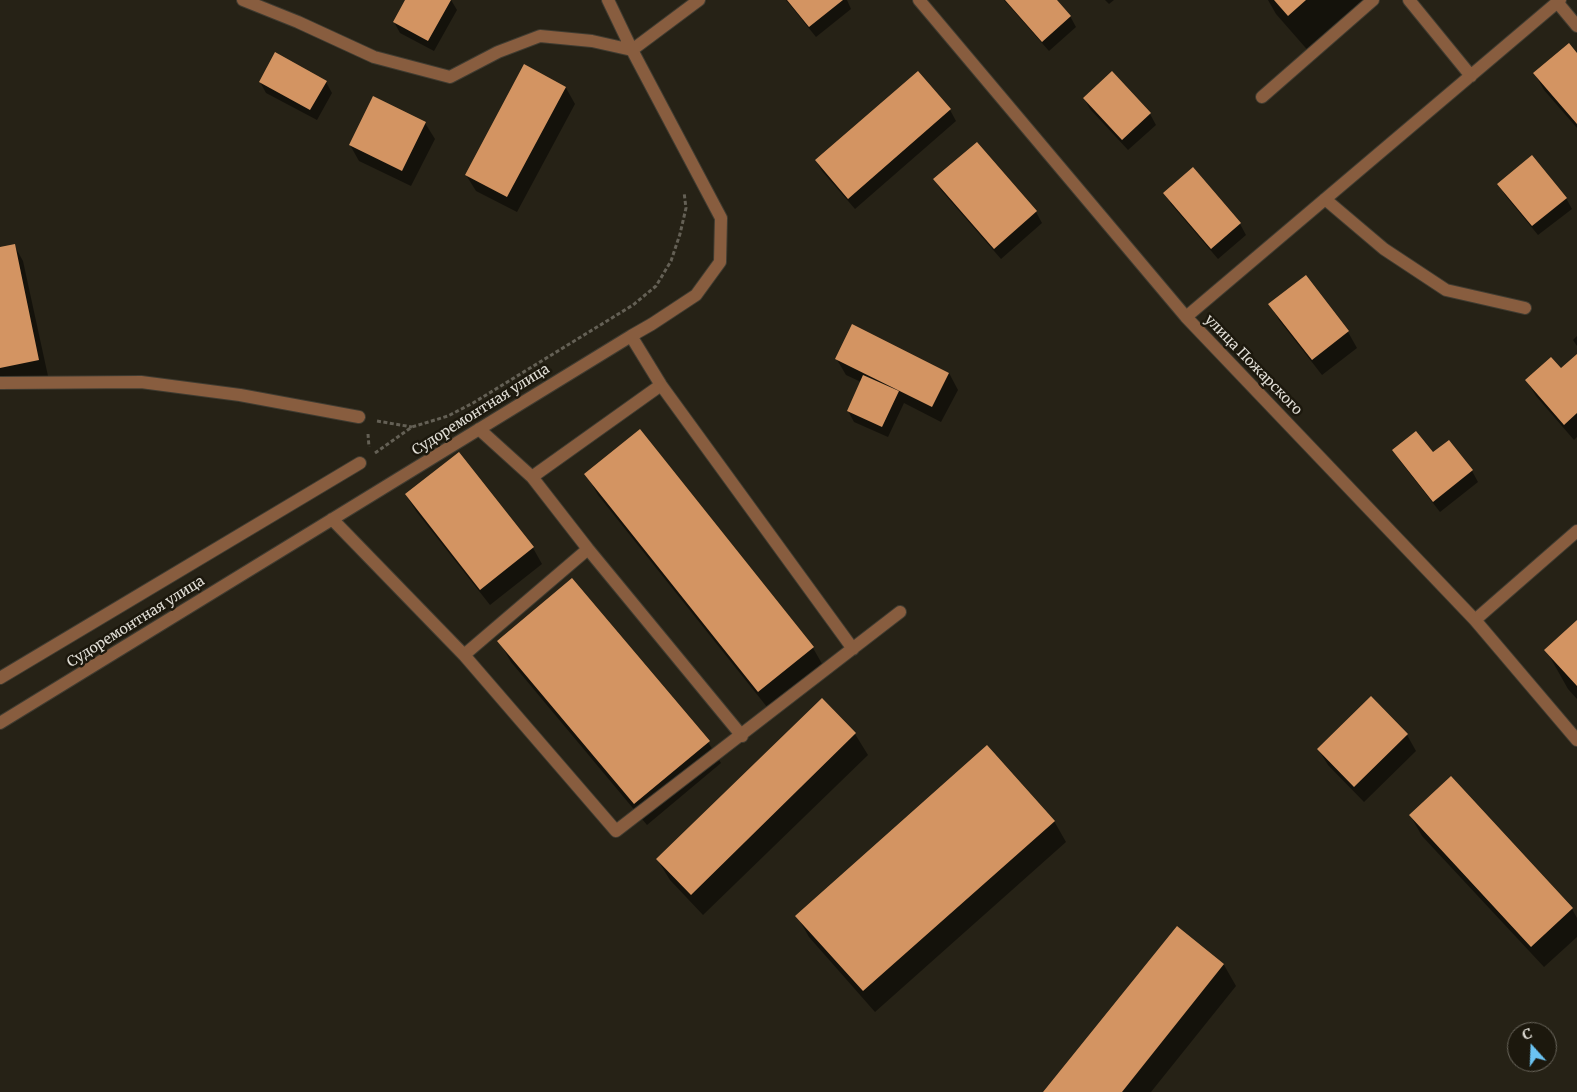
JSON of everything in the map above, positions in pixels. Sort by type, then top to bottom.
[{"type":"street","points":[[243,0],[374,56],[450,77],[498,52],[540,36],[592,41],[632,50],[699,0]]},
{"type":"street","name":"Судоремонтная улица","points":[[0,723],[652,324],[696,295],[720,262],[721,218],[632,50],[608,0]]},
{"type":"street","points":[[1262,97],[1373,0]]},
{"type":"street","points":[[1409,0],[1471,76]]},
{"type":"street","points":[[1186,317],[1559,1],[1577,26]]},
{"type":"street","name":"улица Пожарского","points":[[925,2],[1186,317],[1476,620],[1577,740]]},
{"type":"street","points":[[1326,198],[1384,249],[1446,290],[1525,308]]},
{"type":"street","points":[[631,336],[661,385],[853,649]]},
{"type":"street","points":[[0,383],[141,382],[240,395],[359,417]]},
{"type":"street","points":[[532,477],[661,385]]},
{"type":"street","points":[[479,429],[532,477],[588,549],[742,736]]},
{"type":"street","points":[[0,678],[360,463]]},
{"type":"street","points":[[332,519],[464,655],[616,831],[742,736],[900,612]]},
{"type":"street","points":[[1476,620],[1574,539]]},
{"type":"street","points":[[464,655],[588,549]]},
{"type":"path","points":[[360,463],[412,428],[448,416],[473,403],[633,306],[656,286],[671,261],[686,208],[682,188]]},
{"type":"path","points":[[359,417],[412,428]]},
{"type":"path","points":[[359,417],[367,431],[370,445],[360,463]]},
{"type":"building","points":[[405,0],[451,0],[428,41],[393,22]]},
{"type":"building","points":[[787,0],[843,0],[809,27]]},
{"type":"building","points":[[1005,0],[1057,0],[1071,16],[1042,42]]},
{"type":"building","points":[[1274,0],[1306,0],[1288,16]]},
{"type":"building","points":[[1569,43],[1577,53],[1577,124],[1533,73]]},
{"type":"building","points":[[275,52],[327,81],[310,110],[259,82]]},
{"type":"building","points":[[524,64],[566,87],[507,197],[465,175]]},
{"type":"building","points":[[918,71],[951,109],[848,199],[815,160]]},
{"type":"building","points":[[1112,71],[1151,113],[1122,140],[1083,98]]},
{"type":"building","points":[[373,96],[426,122],[402,171],[349,145]]},
{"type":"building","points":[[977,142],[1037,211],[994,249],[933,179]]},
{"type":"building","points":[[1532,155],[1567,198],[1532,226],[1497,184]]},
{"type":"building","points":[[1193,167],[1241,223],[1211,249],[1163,193]]},
{"type":"building","points":[[15,244],[39,360],[0,368],[0,247]]},
{"type":"building","points":[[1306,275],[1349,331],[1312,360],[1268,304]]},
{"type":"building","points":[[852,324],[949,373],[932,407],[835,359]]},
{"type":"building","points":[[1577,354],[1577,413],[1564,425],[1525,380],[1551,357],[1561,368]]},
{"type":"building","points":[[863,375],[899,391],[882,427],[847,411]]},
{"type":"building","points":[[640,429],[814,647],[758,692],[584,474]]},
{"type":"building","points":[[1416,431],[1433,452],[1449,440],[1473,470],[1433,502],[1392,450]]},
{"type":"building","points":[[459,452],[534,547],[480,590],[405,494]]},
{"type":"building","points":[[572,578],[710,741],[634,804],[497,641]]},
{"type":"building","points":[[1577,620],[1577,686],[1544,650]]},
{"type":"building","points":[[1371,696],[1408,734],[1354,787],[1317,749]]},
{"type":"building","points":[[822,698],[856,733],[691,895],[656,859]]},
{"type":"building","points":[[987,745],[1055,821],[863,991],[795,916]]},
{"type":"building","points":[[1451,776],[1573,908],[1531,947],[1409,815]]},
{"type":"building","points":[[1177,926],[1224,964],[1122,1092],[1043,1092]]}]
